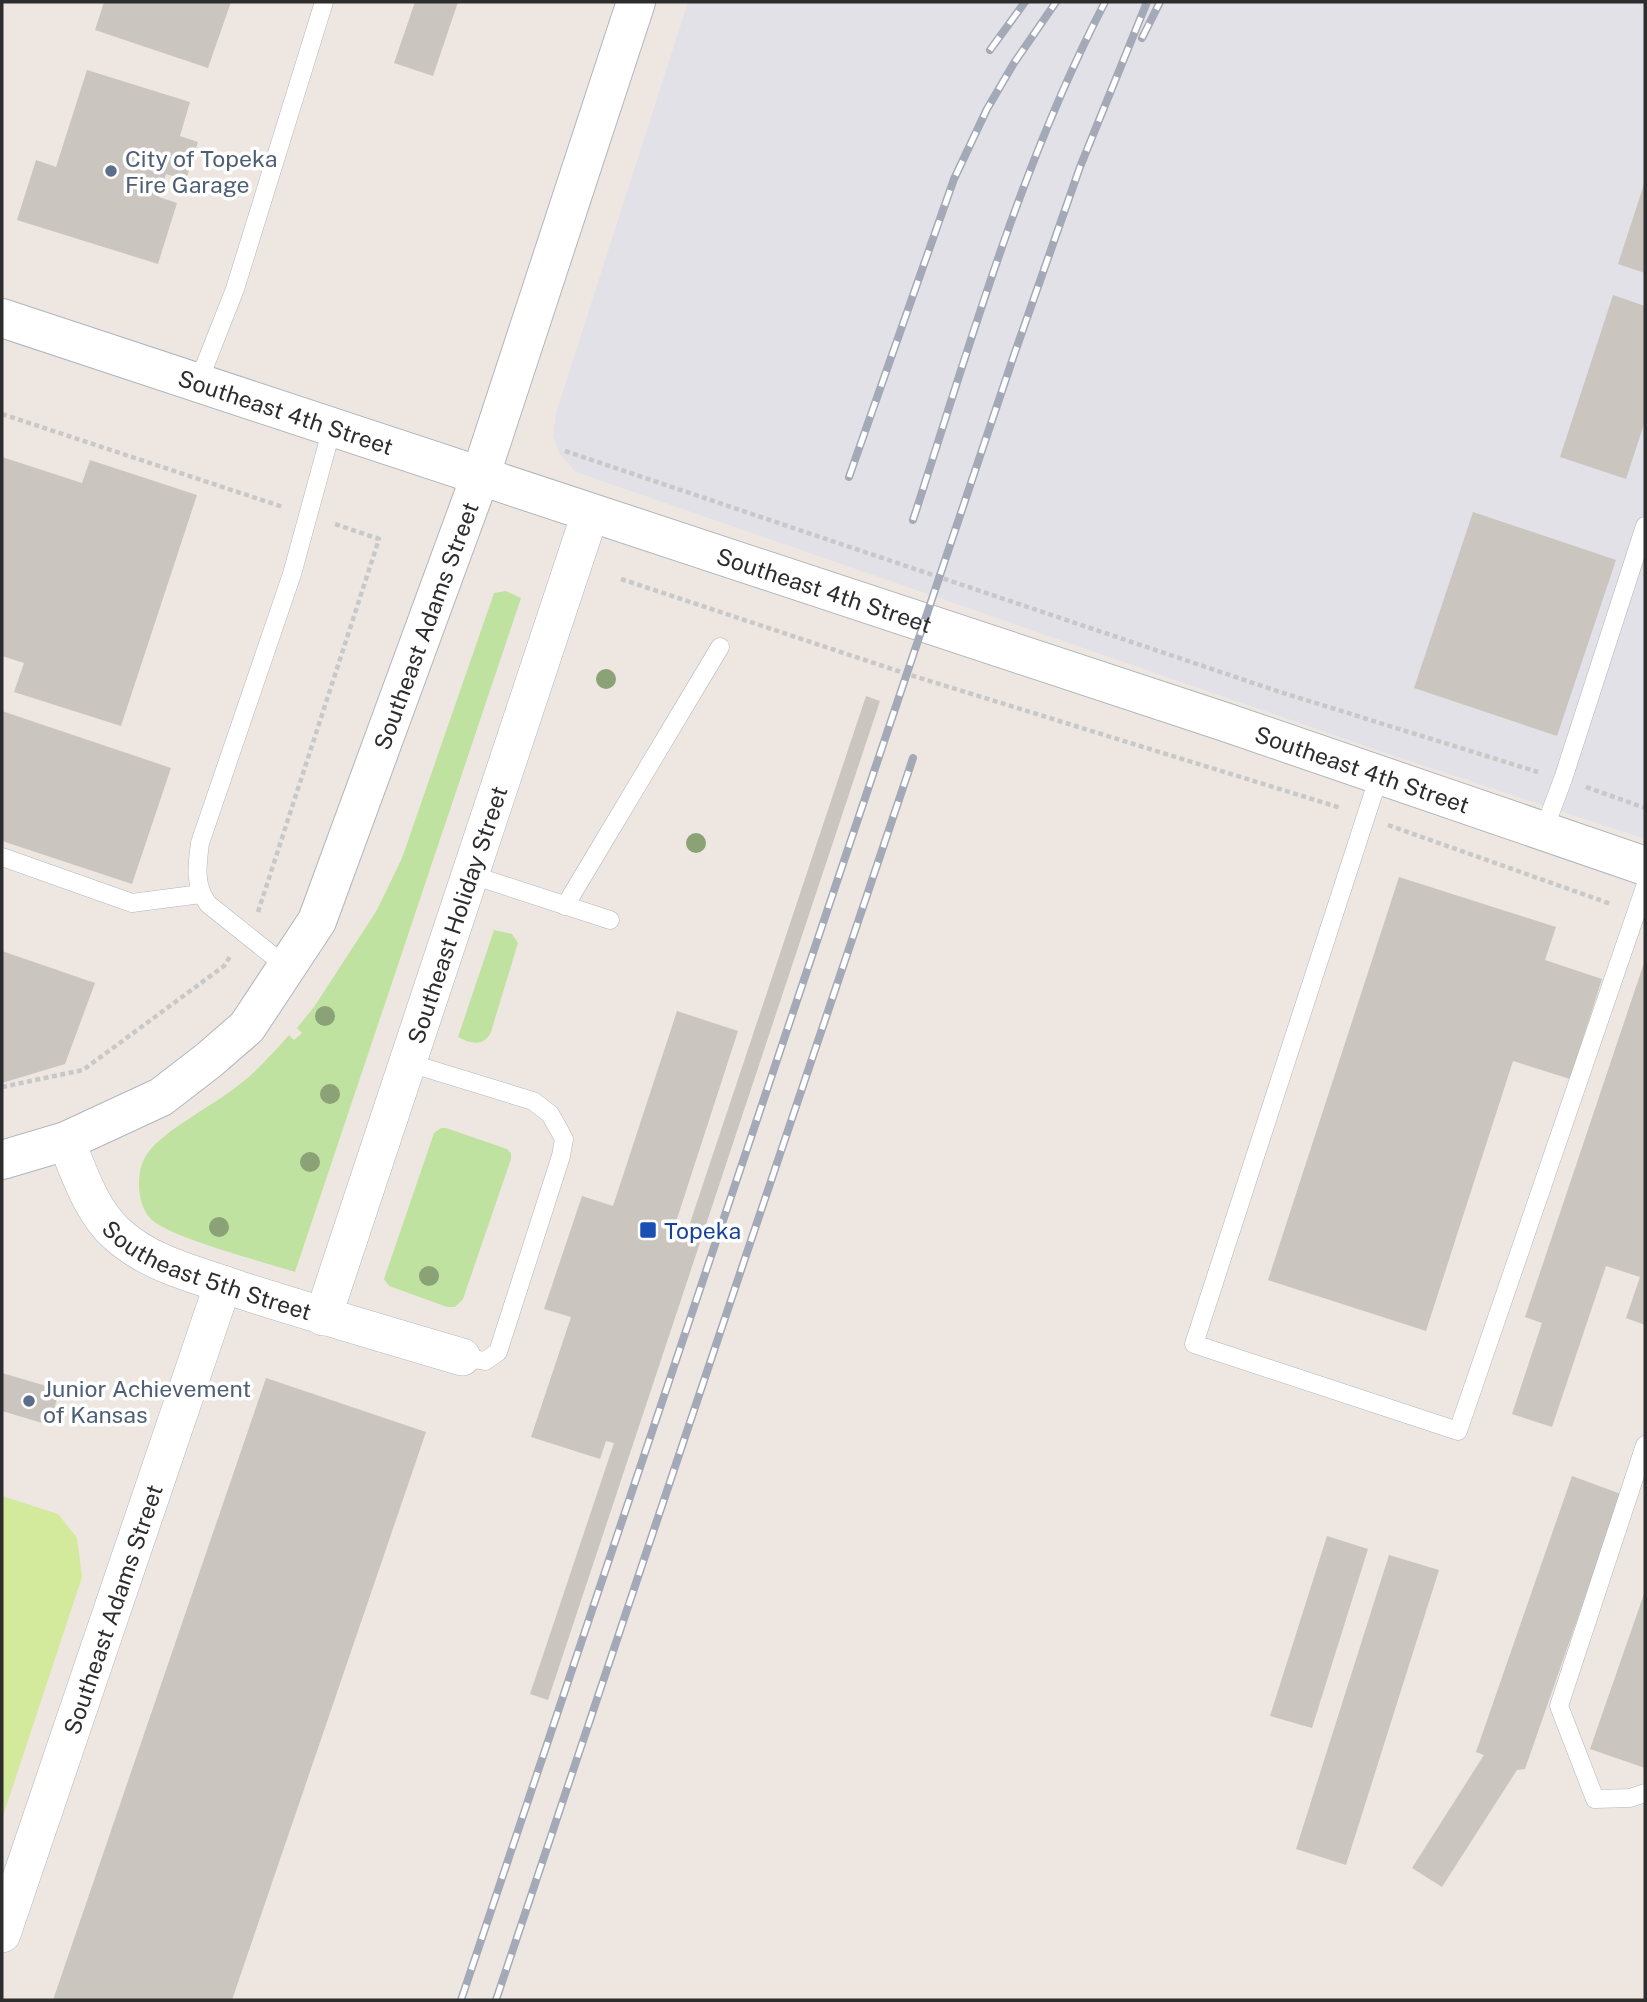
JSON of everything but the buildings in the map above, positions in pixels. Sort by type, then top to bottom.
[{"type":"street","name":"Southeast Adams Street","points":[[65,1141],[161,1097],[247,1027],[317,921],[480,477],[636,2]]},
{"type":"street","name":"Southeast 4th Street","points":[[2,318],[1215,719],[1645,866]]},
{"type":"street","name":"Southeast Holiday Street","points":[[323,1317],[590,514]]},
{"type":"street","points":[[2,1160],[65,1141]]},
{"type":"street","name":"Southeast 5th Street","points":[[65,1141],[94,1204],[114,1232],[141,1253],[168,1266],[323,1317],[462,1357]]},
{"type":"street","name":"Southeast Adams Street","points":[[2,1934],[223,1284]]},
{"type":"lane","points":[[198,383],[233,298],[324,2]]},
{"type":"lane","points":[[287,967],[208,904],[197,883],[200,843],[292,574],[332,428]]},
{"type":"lane","points":[[1543,832],[1563,779],[1645,526]]},
{"type":"lane","points":[[565,906],[720,647]]},
{"type":"lane","points":[[1380,776],[1194,1344],[1458,1431],[1645,887]]},
{"type":"lane","points":[[2,858],[132,903],[201,894]]},
{"type":"lane","points":[[469,874],[610,920]]},
{"type":"lane","points":[[406,1062],[533,1101],[550,1114],[564,1139],[561,1156],[498,1352],[485,1361],[462,1357]]},
{"type":"lane","points":[[1645,1445],[1559,1706],[1595,1799],[1630,1798],[1645,1793]]},
{"type":"path","points":[[565,451],[1249,682],[1563,779],[1645,808]]},
{"type":"path","points":[[621,579],[890,668],[1314,798],[1636,913]]},
{"type":"shaded area","points":[[688,2],[1645,2],[1645,839],[1383,752],[576,472],[561,456],[553,437],[556,413]]},
{"type":"green space","points":[[506,591],[521,598],[295,1272],[219,1249],[161,1226],[148,1215],[140,1198],[139,1176],[145,1157],[164,1136],[247,1079],[289,1035],[294,1040],[302,1033],[297,1028],[314,1007],[377,910],[402,858],[494,593]]},
{"type":"green space","points":[[494,930],[512,934],[518,943],[491,1032],[485,1040],[472,1042],[458,1037]]},
{"type":"green space","points":[[441,1128],[507,1149],[511,1153],[463,1299],[455,1307],[447,1307],[389,1286],[384,1279],[434,1133]]},
{"type":"green space","points":[[2,1496],[58,1514],[77,1538],[82,1577],[2,1819]]},
{"type":"railway","points":[[990,50],[1025,2]]},
{"type":"railway","points":[[849,477],[954,179],[987,109],[1014,63],[1056,2]]},
{"type":"railway","points":[[913,520],[976,322],[1022,192],[1047,128],[1105,2]]},
{"type":"railway","points":[[461,2000],[1014,355],[1080,167],[1147,2]]},
{"type":"railway","points":[[1142,38],[1160,2]]},
{"type":"railway","points":[[496,2000],[913,758]]},
{"type":"place","name":"City of Topeka Fire Garage","points":[[111,171]]},
{"type":"place","name":"Topeka","points":[[648,1230]]},
{"type":"place","name":"Junior Achievement of Kansas","points":[[29,1401]]}]
